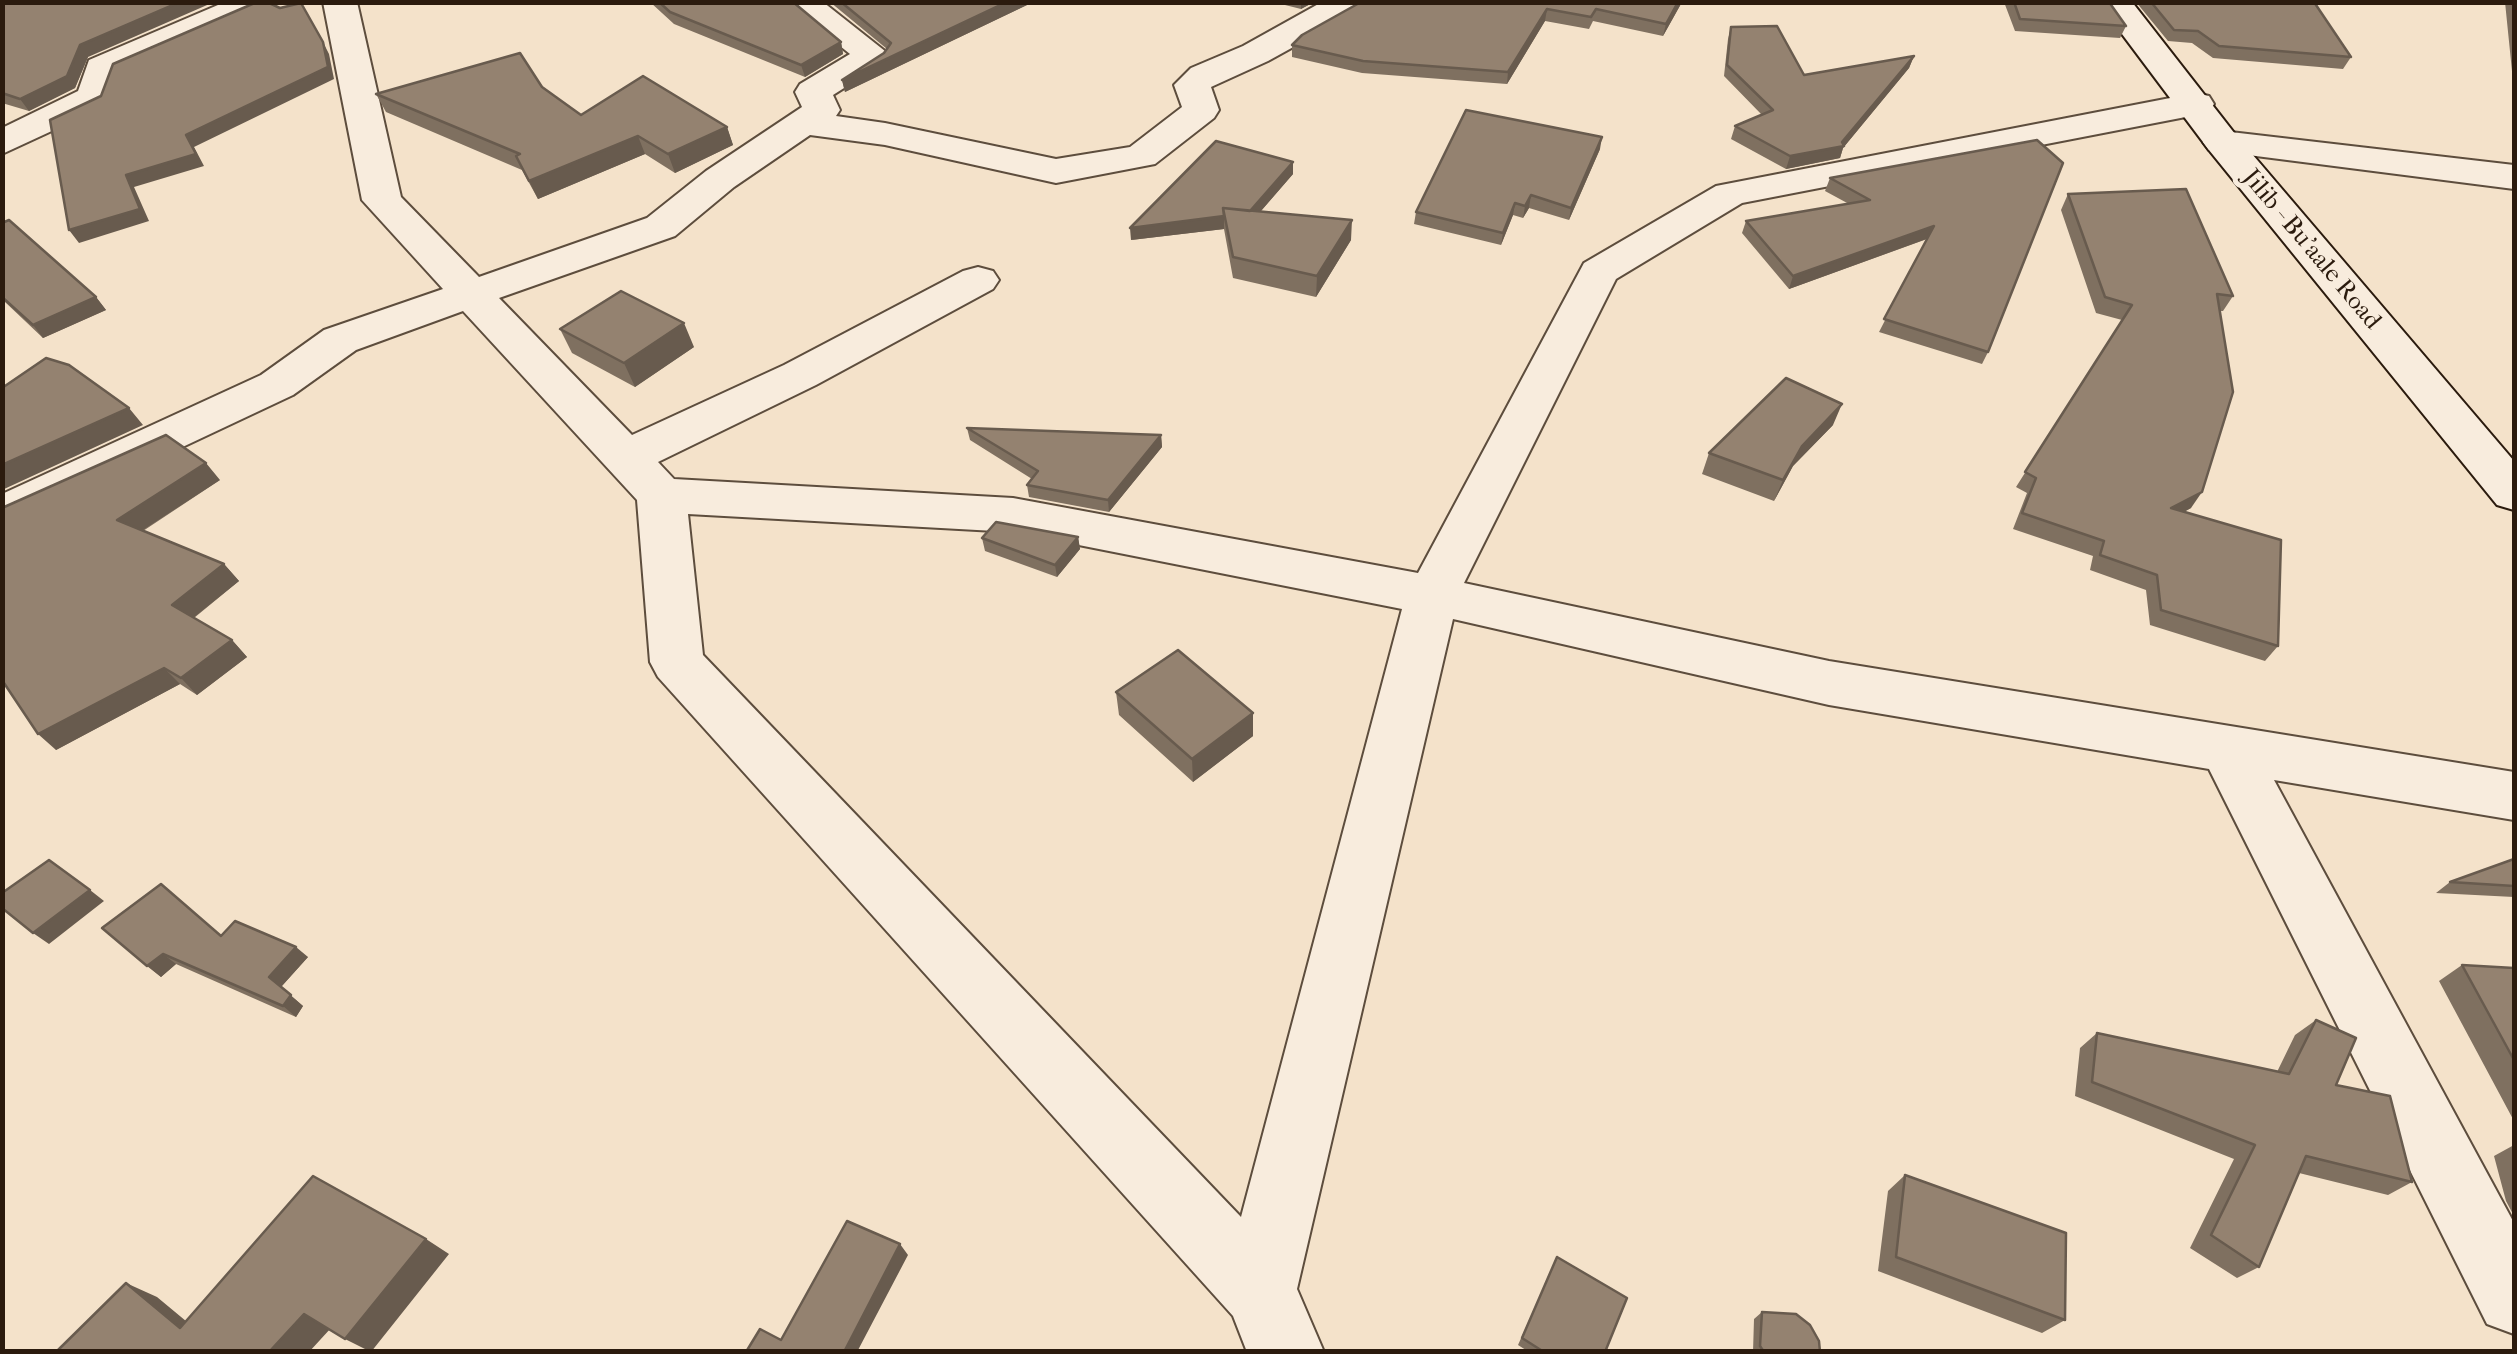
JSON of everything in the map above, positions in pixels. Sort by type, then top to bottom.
[{"type":"street","points":[[2,143],[95,97],[101,67],[256,2]]},
{"type":"street","points":[[340,2],[382,200],[643,476],[676,662],[1258,1290],[1286,1352]]},
{"type":"street","points":[[2,515],[277,385],[340,340],[661,228],[720,180],[822,110],[813,92],[873,55],[801,2]]},
{"type":"street","points":[[803,123],[885,134],[1056,171],[1142,156],[1201,110],[1192,85],[1207,70],[1241,60],[1304,23],[1350,2]]},
{"type":"street","name":"Jilib - Bu'aale Road","points":[[2114,2],[2514,493]]},
{"type":"street","points":[[1258,1290],[1432,595],[1599,272],[1730,194],[2209,123],[2514,177]]},
{"type":"street","points":[[643,476],[800,376],[978,280]]},
{"type":"street","points":[[643,476],[1012,514],[1432,595],[1830,682],[2514,796]]},
{"type":"street","points":[[2228,749],[2514,1298]]},
{"type":"building","points":[[2,2],[180,2],[80,45],[67,76],[20,99],[2,93]]},
{"type":"building","points":[[257,2],[280,8],[301,3],[323,42],[328,67],[186,135],[196,154],[126,175],[140,209],[69,230],[50,120],[101,96],[113,64]]},
{"type":"building","points":[[659,2],[793,2],[841,42],[801,65],[670,12]]},
{"type":"building","points":[[841,2],[1007,2],[842,80],[884,53],[891,43]]},
{"type":"building","points":[[1361,2],[1678,2],[1666,24],[1596,9],[1591,17],[1547,9],[1508,72],[1363,61],[1292,45],[1302,35]]},
{"type":"building","points":[[2014,2],[2109,2],[2126,26],[2020,19]]},
{"type":"building","points":[[2151,2],[2314,2],[2351,57],[2219,46],[2198,31],[2174,30]]},
{"type":"building","points":[[1777,26],[1804,75],[1914,56],[1842,142],[1844,146],[1790,156],[1735,126],[1773,110],[1727,65],[1731,27]]},
{"type":"building","points":[[520,53],[542,87],[581,115],[643,76],[727,127],[668,154],[638,136],[529,181],[516,156],[520,154],[376,94]]},
{"type":"building","points":[[1466,110],[1602,137],[1571,208],[1531,195],[1525,206],[1515,203],[1503,233],[1416,212]]},
{"type":"building","points":[[2037,140],[2063,163],[1988,352],[1884,319],[1934,226],[1793,276],[1746,221],[1870,200],[1830,178]]},
{"type":"building","points":[[1216,141],[1293,162],[1250,211],[1223,208],[1224,216],[1130,228]]},
{"type":"building","points":[[2186,189],[2233,296],[2217,294],[2233,392],[2202,492],[2171,508],[2281,540],[2278,646],[2161,610],[2157,575],[2100,555],[2104,541],[2022,513],[2036,478],[2025,472],[2132,305],[2105,297],[2068,194]]},
{"type":"building","points":[[1223,208],[1352,220],[1317,276],[1233,257]]},
{"type":"building","points":[[9,220],[96,297],[33,325],[2,297],[2,223]]},
{"type":"building","points":[[621,291],[684,323],[624,363],[560,329]]},
{"type":"building","points":[[46,358],[69,365],[129,408],[2,465],[2,388]]},
{"type":"building","points":[[1786,378],[1842,404],[1802,446],[1783,480],[1709,453]]},
{"type":"building","points":[[967,428],[1161,435],[1108,500],[1027,485],[1038,471]]},
{"type":"building","points":[[166,435],[206,463],[117,520],[224,564],[172,605],[232,640],[181,678],[164,668],[38,734],[2,680],[2,508]]},
{"type":"building","points":[[996,522],[1078,537],[1055,565],[982,538]]},
{"type":"building","points":[[1178,650],[1253,713],[1192,759],[1116,692]]},
{"type":"building","points":[[2514,859],[2514,886],[2450,882]]},
{"type":"building","points":[[49,860],[90,890],[33,933],[2,908],[2,893]]},
{"type":"building","points":[[161,884],[221,936],[235,921],[296,947],[269,977],[291,995],[283,1006],[163,954],[147,966],[102,928]]},
{"type":"building","points":[[2462,965],[2514,968],[2514,1060]]},
{"type":"building","points":[[2316,1020],[2356,1038],[2336,1085],[2390,1096],[2412,1182],[2306,1156],[2259,1267],[2211,1235],[2255,1145],[2092,1082],[2097,1033],[2289,1074]]},
{"type":"building","points":[[1905,1175],[2066,1233],[2065,1320],[1896,1257]]},
{"type":"building","points":[[313,1176],[426,1239],[345,1339],[304,1314],[269,1352],[56,1352],[126,1283],[180,1328]]},
{"type":"building","points":[[847,1221],[900,1244],[844,1352],[746,1352],[760,1329],[781,1340]]},
{"type":"building","points":[[1557,1257],[1627,1298],[1605,1352],[1544,1352],[1522,1338]]},
{"type":"building","points":[[1762,1312],[1796,1314],[1810,1325],[1820,1352],[1764,1352],[1760,1346]]}]
